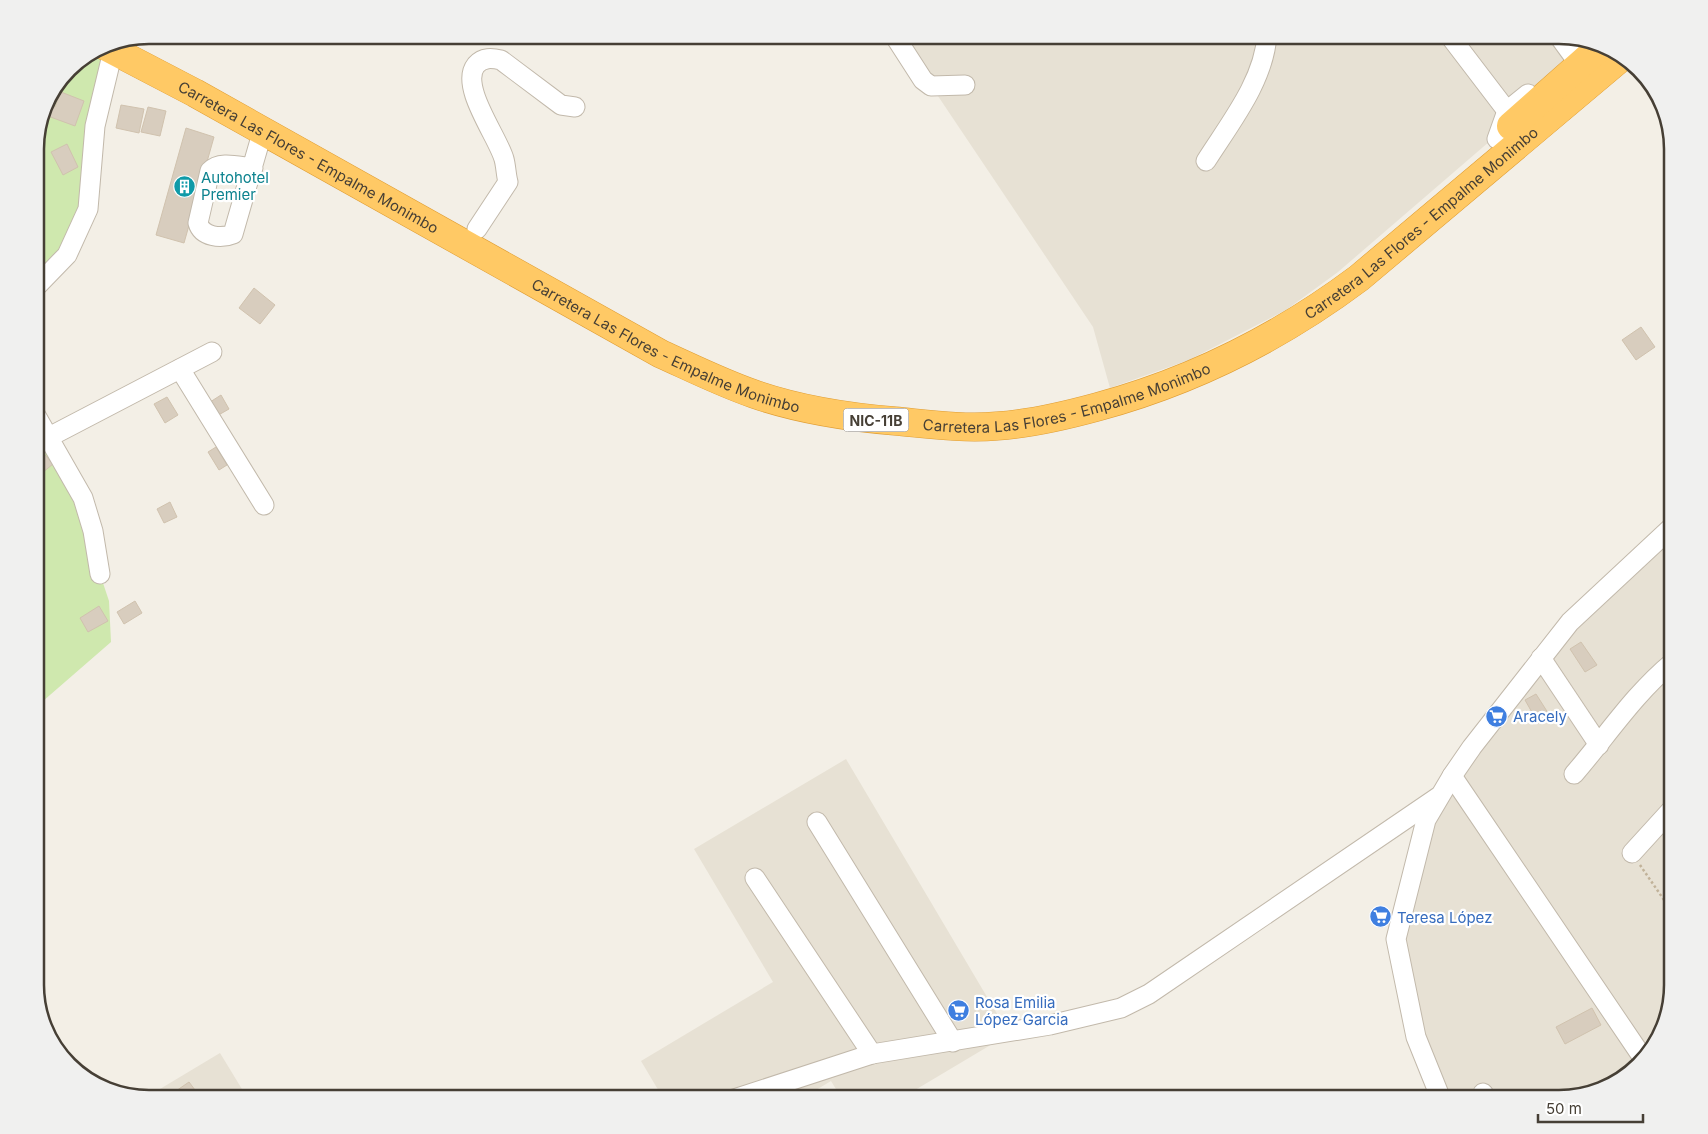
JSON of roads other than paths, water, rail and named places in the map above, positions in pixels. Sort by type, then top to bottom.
[{"type":"highway","name":"Carretera Las Flores - Empalme Monimbo","points":[[119,48],[661,354],[709,376],[755,394],[825,413],[911,423],[996,426],[1068,415],[1142,394],[1215,366],[1280,332],[1326,302],[1358,278],[1617,61]]},
{"type":"highway","name":"Carretera Las Flores - Empalme Monimbo","points":[[120,48],[477,229],[709,358],[765,378],[827,394],[890,404],[986,409],[1044,404],[1080,396],[1152,374],[1189,360],[1257,327],[1286,310],[1338,272],[1497,139],[1596,50]]},
{"type":"street","points":[[900,44],[923,80],[931,86],[965,85]]},
{"type":"street","points":[[1206,161],[1244,100],[1266,54],[1267,44]]},
{"type":"street","points":[[1456,44],[1507,111]]},
{"type":"street","points":[[1565,44],[1574,57]]},
{"type":"street","points":[[1497,139],[1507,111],[1586,47]]},
{"type":"street","points":[[44,279],[67,255],[88,208],[95,126],[113,50]]},
{"type":"street","points":[[477,229],[508,182],[504,159],[475,98],[472,76],[474,68],[480,61],[491,58],[501,60],[561,105],[575,107]]},
{"type":"street","points":[[253,168],[262,130]]},
{"type":"street","points":[[49,437],[212,352]]},
{"type":"street","points":[[180,369],[264,505]]},
{"type":"street","points":[[44,429],[83,498],[93,531],[100,574]]},
{"type":"street","points":[[1438,1090],[1416,1037],[1396,940],[1426,820],[1452,776],[1570,622],[1664,534]]},
{"type":"street","points":[[1541,658],[1599,745]]},
{"type":"street","points":[[1574,774],[1599,745],[1633,698],[1664,670]]},
{"type":"street","points":[[1452,776],[1640,1052]]},
{"type":"street","points":[[762,1090],[872,1054],[1050,1025],[1121,1008],[1150,994],[1438,797]]},
{"type":"street","points":[[1632,854],[1664,818]]},
{"type":"street","points":[[817,822],[953,1042]]},
{"type":"street","points":[[755,878],[872,1054]]},
{"type":"place","name":"Autohotel Premier","points":[[185,186]]},
{"type":"place","name":"Aracely","points":[[1497,716]]},
{"type":"place","name":"Teresa López","points":[[1381,917]]},
{"type":"place","name":"Rosa Emilia López Garcia","points":[[959,1011]]}]
